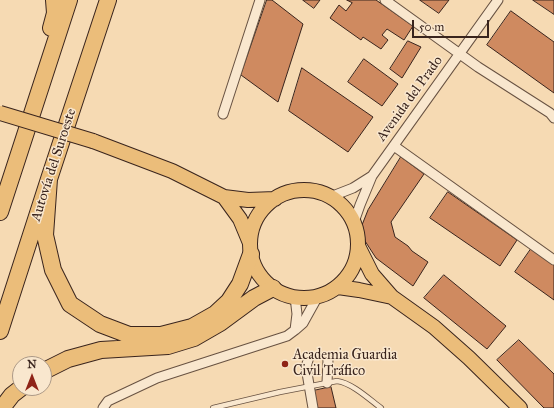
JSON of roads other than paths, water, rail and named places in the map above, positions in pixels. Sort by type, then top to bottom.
[{"type":"highway","points":[[0,212],[55,13],[54,0]]},
{"type":"highway","points":[[0,212],[69,0]]},
{"type":"highway","name":"Autovía del Suroeste","points":[[0,331],[108,0]]},
{"type":"highway","points":[[49,179],[45,235],[53,270],[70,304],[100,324],[129,335],[161,335],[192,326],[215,314],[229,301],[240,284],[250,249]]},
{"type":"highway","points":[[52,367],[68,359],[102,350],[168,346],[194,338],[220,323],[254,298],[273,288]]},
{"type":"highway","points":[[2,408],[12,395]]},
{"type":"main road","points":[[0,113],[94,141],[172,171],[224,197],[248,200],[275,199]]},
{"type":"main road","points":[[224,197],[240,219],[255,267],[263,279],[273,288],[287,296],[303,298],[321,296],[338,287],[348,276],[356,261],[358,246],[357,234],[354,222],[344,208],[330,197],[317,192],[302,191],[288,193],[275,199],[263,210],[255,224],[250,249]]},
{"type":"main road","points":[[358,246],[372,274],[392,297],[434,327],[469,358],[520,408]]},
{"type":"main road","points":[[338,287],[392,297]]},
{"type":"street","points":[[223,114],[260,0]]},
{"type":"street","points":[[386,0],[460,54],[550,113],[554,118]]},
{"type":"street","name":"Avenida del Prado","points":[[354,222],[372,176],[498,0]]},
{"type":"street","points":[[394,146],[554,260]]},
{"type":"street","name":"Avenida del Prado","points":[[330,197],[353,188],[372,176]]},
{"type":"street","points":[[103,408],[108,401],[157,378],[286,336],[303,323],[318,296]]},
{"type":"street","points":[[295,297],[298,314],[295,330]]},
{"type":"street","points":[[308,357],[306,367],[308,386],[313,408]]},
{"type":"street","points":[[327,383],[328,360]]},
{"type":"lane","points":[[213,408],[308,386],[337,381],[343,382],[352,387],[381,408]]},
{"type":"place","name":"Academia Guardia Civil Tráfico","points":[[285,364]]}]
